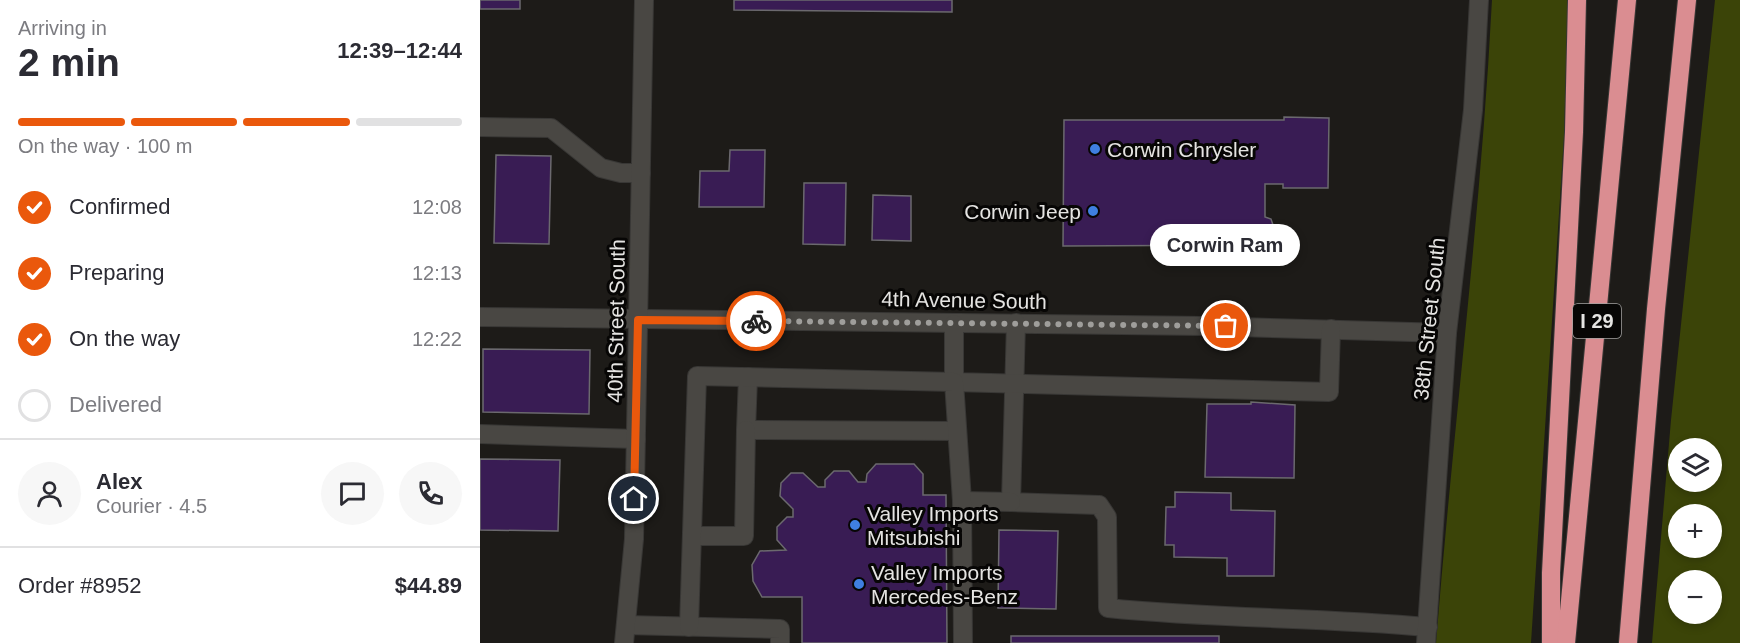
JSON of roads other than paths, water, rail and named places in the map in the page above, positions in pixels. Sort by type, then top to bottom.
[{"type":"highway","points":[[1551,643],[1551,573],[1574,132],[1577,0]]},
{"type":"highway","name":"I 29","points":[[1566,643],[1627,0]]},
{"type":"highway","points":[[1628,643],[1657,298],[1687,0]]},
{"type":"street","name":"40th Street South","points":[[625,634],[634,539],[644,0]]},
{"type":"street","name":"38th Street South","points":[[1427,635],[1447,333],[1472,121],[1479,0]]},
{"type":"street","points":[[480,127],[551,128],[602,168],[621,173],[641,173]]},
{"type":"street","name":"4th Avenue South","points":[[480,317],[1330,328],[1447,333]]},
{"type":"street","points":[[1011,502],[1016,323]]},
{"type":"street","points":[[954,324],[954,382],[962,501],[963,643]]},
{"type":"street","points":[[689,627],[697,376],[1329,392],[1330,328]]},
{"type":"street","points":[[692,536],[744,536],[748,377]]},
{"type":"street","points":[[746,430],[957,431]]},
{"type":"street","points":[[480,434],[636,439]]},
{"type":"street","points":[[962,501],[1099,505],[1107,517],[1108,608],[1168,615],[1351,620],[1427,635]]},
{"type":"street","points":[[625,634],[689,627],[780,629],[780,643]]},
{"type":"place","name":"Corwin Chrysler","points":[[1095,149]]},
{"type":"place","name":"Corwin Jeep","points":[[1093,211]]},
{"type":"place","name":"Corwin Ram","points":[[1226,326]]},
{"type":"place","name":"Valley Imports Mitsubishi","points":[[855,525]]},
{"type":"place","name":"Valley Imports Mercedes-Benz","points":[[859,584]]}]
